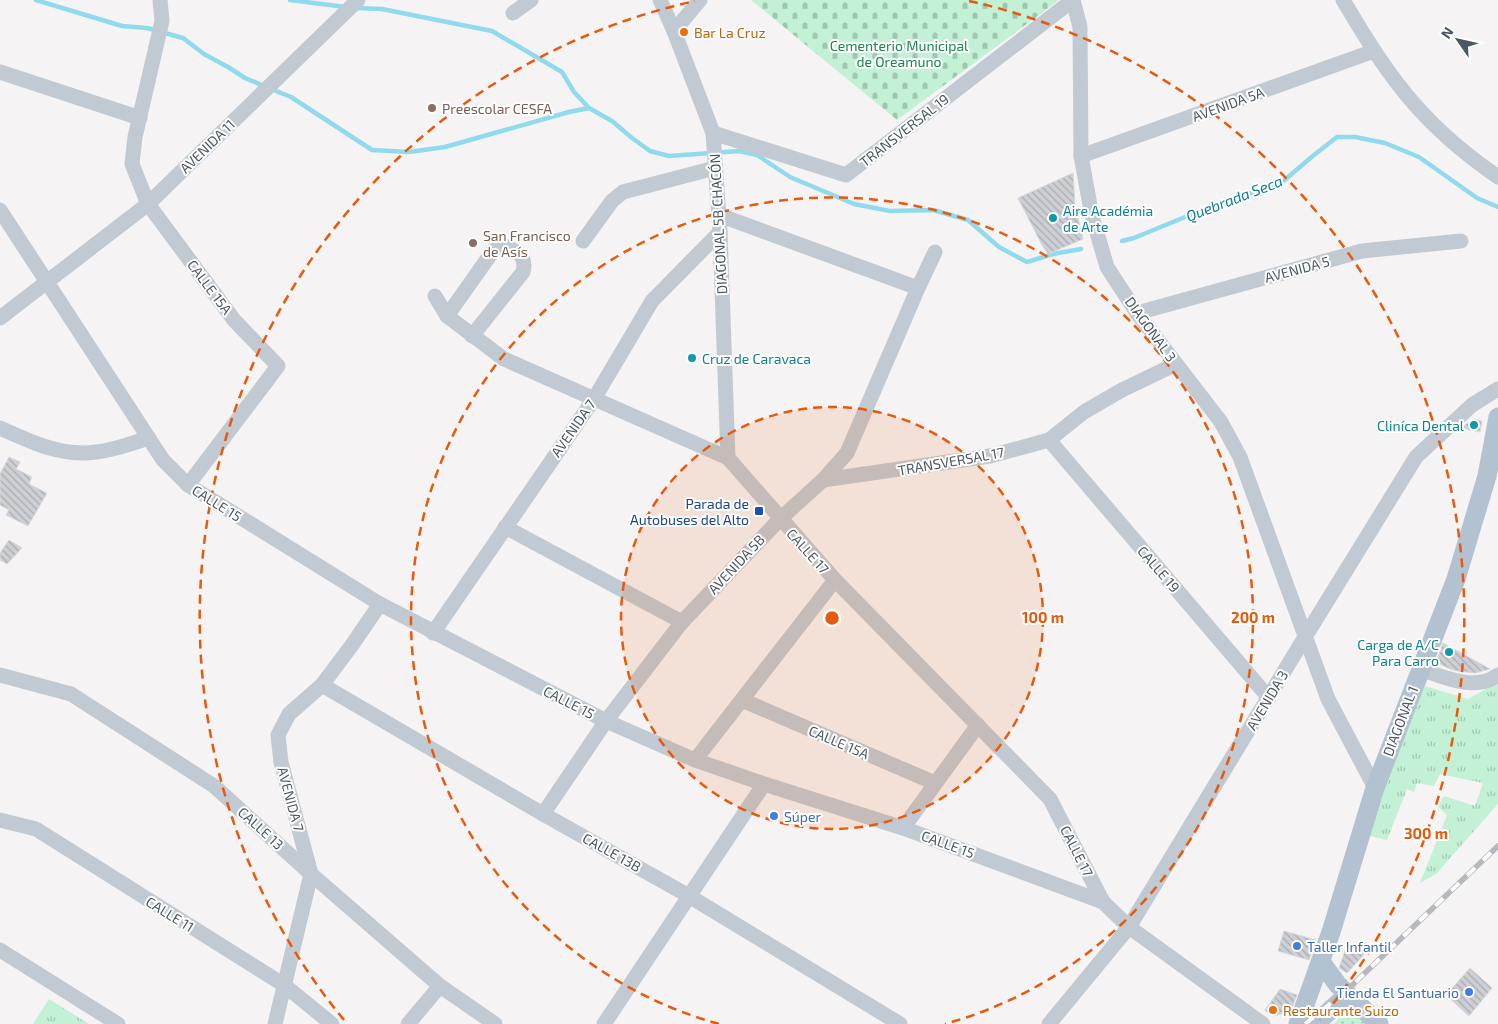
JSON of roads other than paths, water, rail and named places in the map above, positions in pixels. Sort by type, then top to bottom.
[{"type":"main road","name":"DIAGONAL 1","points":[[1298,1024],[1321,962],[1375,788],[1456,579],[1487,476],[1498,417]]},
{"type":"main road","points":[[1321,962],[1332,978],[1379,1024]]},
{"type":"main road","points":[[1315,1024],[1347,994]]},
{"type":"street","name":"CALLE 15A","points":[[160,0],[162,21],[135,137],[132,164],[148,204],[234,320],[278,366],[188,485]]},
{"type":"street","name":"AVENIDA 11","points":[[0,318],[148,204],[358,0]]},
{"type":"street","points":[[513,12],[531,0]]},
{"type":"street","name":"DIAGONAL 5B CHACÓN","points":[[660,0],[674,31],[713,133],[720,232],[728,458]]},
{"type":"street","points":[[674,31],[700,0]]},
{"type":"street","name":"TRANSVERSAL 19","points":[[713,133],[846,175],[1073,0]]},
{"type":"street","name":"DIAGONAL 3","points":[[1073,0],[1080,27],[1081,156],[1092,216],[1107,267],[1137,313],[1232,439],[1305,637]]},
{"type":"street","points":[[1343,0],[1374,51],[1417,107],[1469,157],[1498,177]]},
{"type":"street","name":"AVENIDA 5A","points":[[1081,156],[1374,51]]},
{"type":"street","points":[[0,72],[140,118]]},
{"type":"street","points":[[583,241],[612,201],[623,192],[715,168]]},
{"type":"street","name":"CALLE 15","points":[[0,210],[163,460],[188,485],[380,604],[433,633],[606,720],[696,760],[764,784],[903,828],[1103,902],[1129,927],[1263,1024]]},
{"type":"street","points":[[719,215],[918,288]]},
{"type":"street","name":"AVENIDA 7","points":[[433,633],[594,399],[652,301],[720,232]]},
{"type":"street","name":"AVENIDA 5","points":[[1137,313],[1362,251],[1461,241]]},
{"type":"street","points":[[447,316],[493,251],[505,246],[515,251],[525,264],[523,272],[472,336]]},
{"type":"street","name":"AVENIDA 5B","points":[[543,814],[606,720],[682,622],[780,518],[823,480],[847,453],[935,252]]},
{"type":"street","name":"CALLE 17","points":[[436,296],[447,316],[504,359],[728,458],[835,580],[1050,799],[1103,902]]},
{"type":"street","name":"TRANSVERSAL 17","points":[[823,480],[990,456],[1049,440],[1084,412],[1122,390],[1176,364]]},
{"type":"street","name":"AVENIDA 3","points":[[1054,1022],[1129,927],[1416,457],[1472,405],[1498,389]]},
{"type":"street","points":[[0,428],[57,451],[77,453],[97,452],[149,438]]},
{"type":"street","name":"CALLE 19","points":[[1049,440],[1269,698]]},
{"type":"street","points":[[505,527],[682,622]]},
{"type":"street","points":[[696,760],[835,580]]},
{"type":"street","name":"AVENIDA 7","points":[[275,1024],[311,874],[281,762],[278,735],[289,714],[322,685],[380,604]]},
{"type":"street","points":[[1305,637],[1328,699],[1375,788]]},
{"type":"street","points":[[1420,669],[1454,680],[1473,682],[1493,678],[1498,674]]},
{"type":"street","name":"CALLE 13","points":[[0,675],[70,694],[214,786],[311,874],[440,986],[495,1024]]},
{"type":"street","name":"CALLE 13B","points":[[322,685],[543,814],[689,896],[900,1024]]},
{"type":"street","name":"CALLE 15A","points":[[742,700],[935,783]]},
{"type":"street","points":[[903,828],[978,725]]},
{"type":"street","points":[[604,1024],[764,784]]},
{"type":"street","name":"CALLE 11","points":[[0,820],[36,829],[284,985],[332,1024]]},
{"type":"street","points":[[1068,889],[1086,869]]},
{"type":"street","points":[[0,950],[118,1024]]},
{"type":"street","points":[[408,1024],[440,986]]},
{"type":"waterway","points":[[36,0],[122,26],[147,28],[183,38],[204,54],[245,78],[264,86]]},
{"type":"waterway","name":"Quebrada Seca","points":[[290,0],[346,7]]},
{"type":"waterway","name":"Quebrada Seca","points":[[357,8],[382,9],[492,31],[562,72],[574,92],[589,108],[612,121],[650,151],[669,156],[739,151],[757,155],[790,177],[854,204],[890,211],[933,210],[968,220],[999,247],[1027,262],[1053,254],[1081,249]]},
{"type":"waterway","points":[[271,89],[291,97],[372,150],[409,152],[445,147],[589,108]]},
{"type":"waterway","name":"Quebrada Seca","points":[[1122,241],[1134,238],[1207,208],[1281,183],[1337,137],[1355,137],[1385,143],[1419,157],[1477,198],[1498,207]]},
{"type":"railway","points":[[1305,1024],[1345,992],[1498,846]]},
{"type":"place","name":"Bar La Cruz","points":[[684,32]]},
{"type":"place","name":"Preescolar CESFA","points":[[432,108]]},
{"type":"place","name":"Aire Académia de Arte","points":[[1053,218]]},
{"type":"place","name":"San Francisco de Asís","points":[[473,243]]},
{"type":"place","name":"Cruz de Caravaca","points":[[692,358]]},
{"type":"place","name":"Cliníca Dental","points":[[1474,425]]},
{"type":"place","name":"Parada de Autobuses del Alto","points":[[759,511]]},
{"type":"place","name":"Carga de A/C Para Carro","points":[[1449,652]]},
{"type":"place","name":"Súper","points":[[774,816]]},
{"type":"place","name":"Taller Infantil","points":[[1297,946]]},
{"type":"place","name":"Tienda El Santuario","points":[[1469,992]]},
{"type":"place","name":"Restaurante Suizo","points":[[1273,1010]]},
{"type":"park label","name":"Cementerio Municipal de Oreamuno","points":[[899,54]]}]
